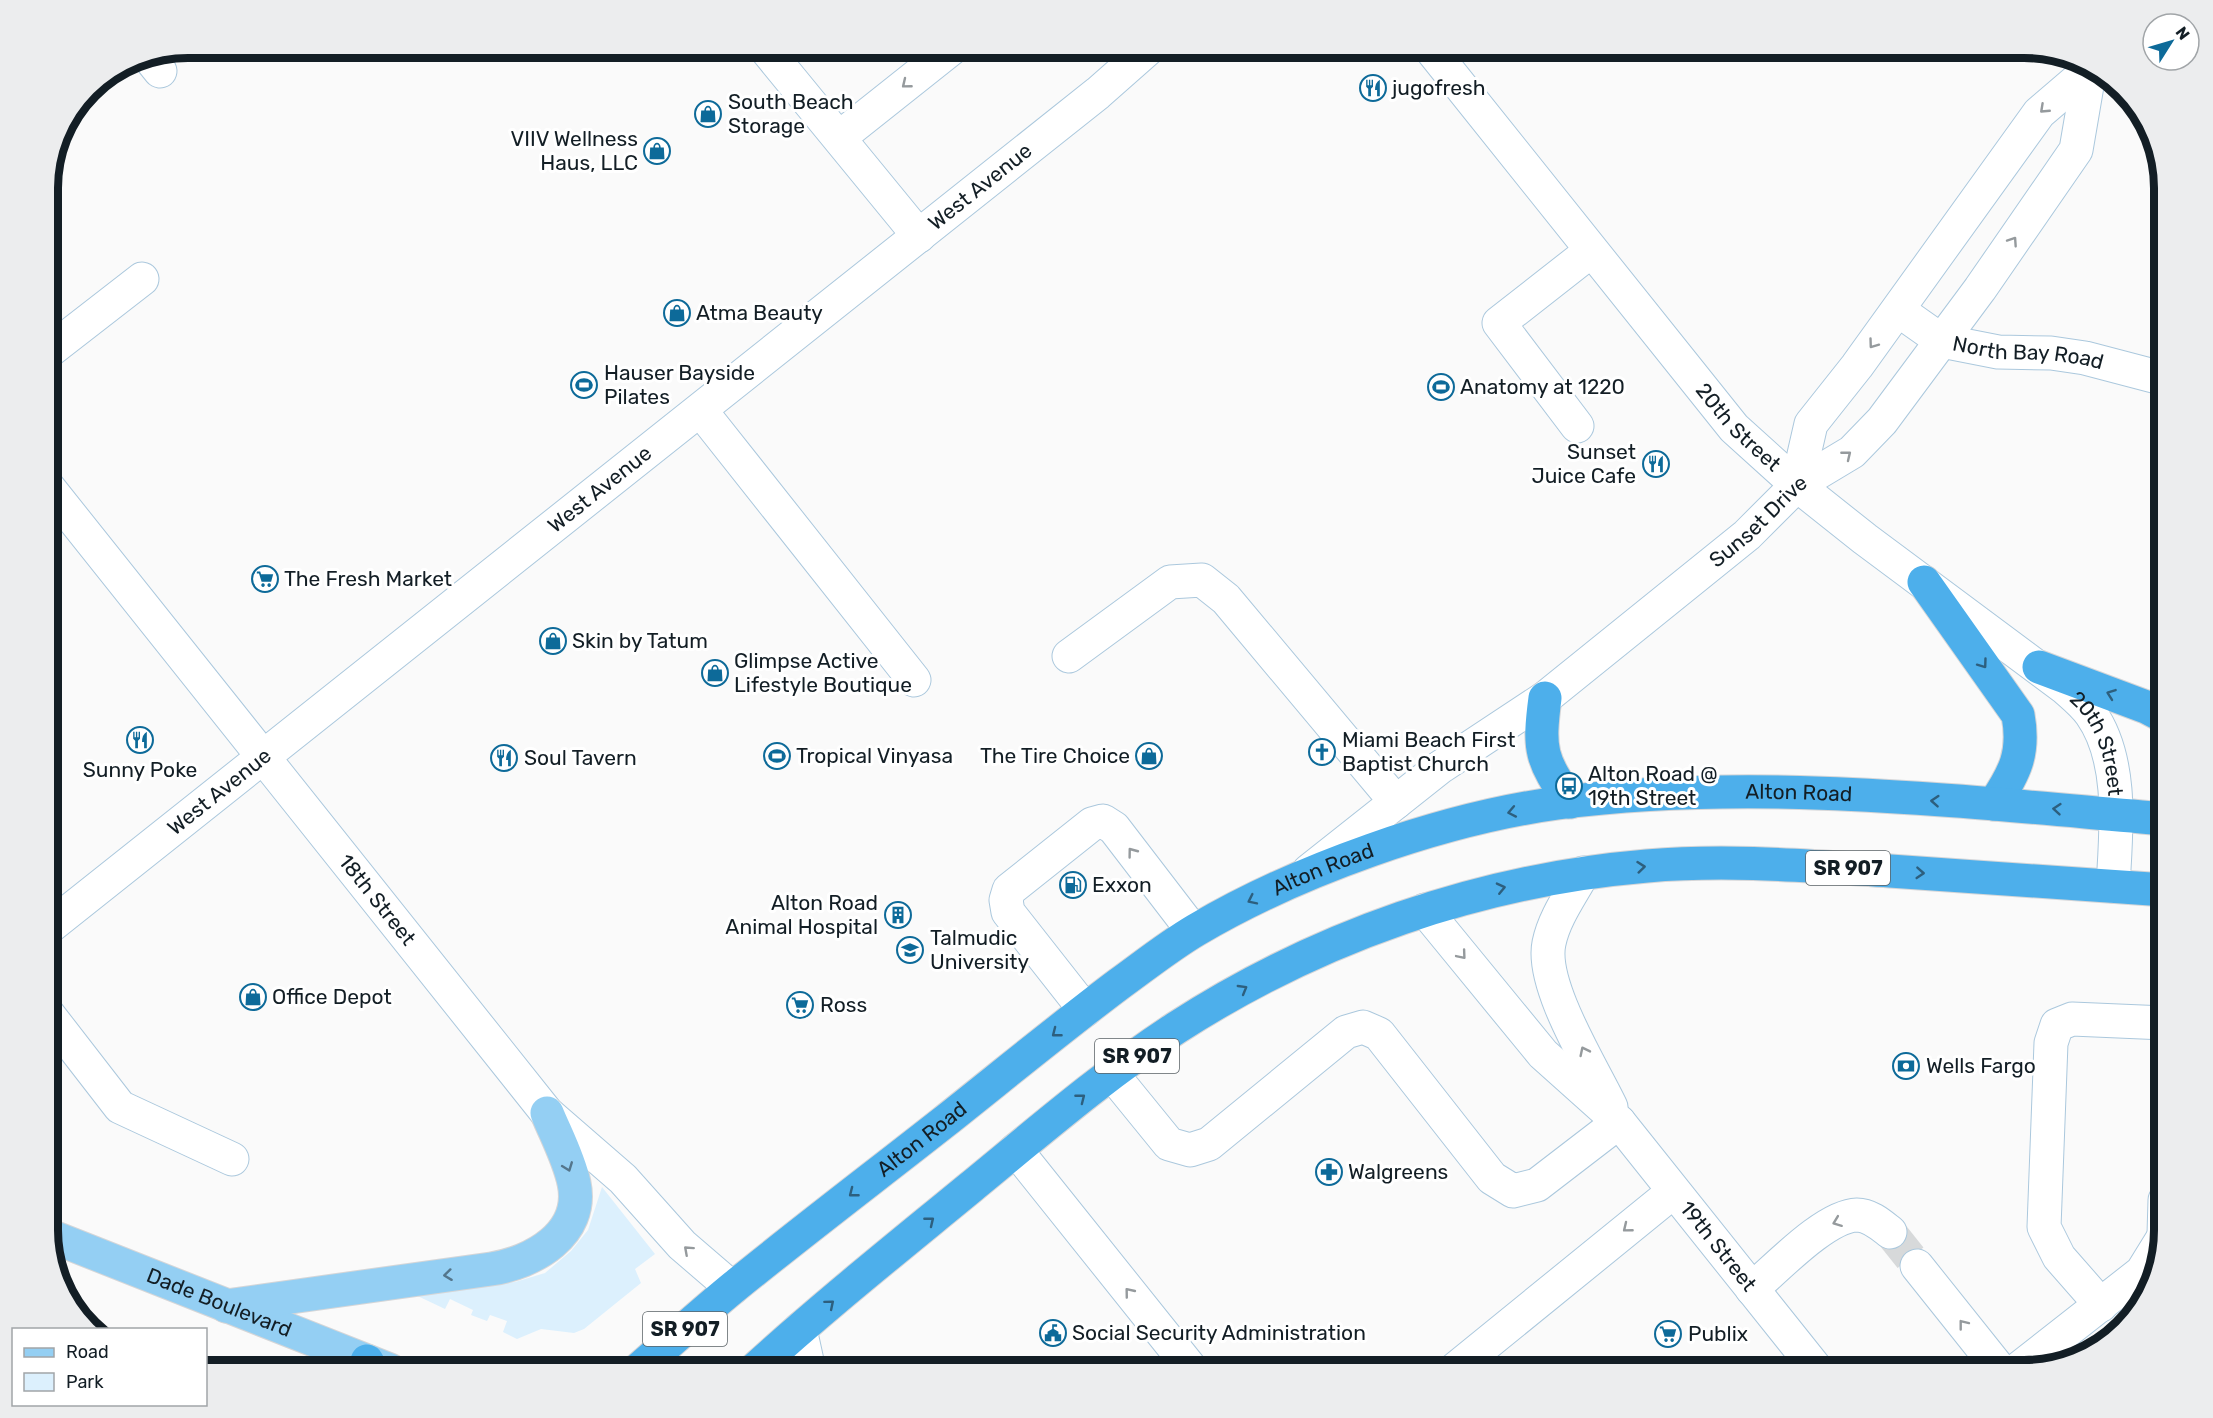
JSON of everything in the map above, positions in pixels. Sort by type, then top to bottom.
[{"type":"highway","points":[[1924,582],[2018,715],[2021,730],[2018,762],[1994,804]]},
{"type":"highway","points":[[2038,667],[2154,711]]},
{"type":"highway","points":[[1545,698],[1540,742],[1543,758],[1570,802]]},
{"type":"highway","name":"Alton Road","points":[[649,1360],[732,1288],[1084,1010],[1193,931],[1304,875],[1442,829],[1505,813],[1570,802],[1669,792],[1719,791],[1994,804],[2154,818]]},
{"type":"highway","name":"SR 907","points":[[765,1360],[1016,1150],[1112,1074],[1176,1028],[1247,987],[1364,931],[1425,910],[1509,886],[1583,873],[1714,862],[1780,864],[2154,890]]},
{"type":"main road","points":[[226,1306],[502,1268],[532,1258],[548,1248],[561,1234],[574,1204],[575,1183],[547,1113]]},
{"type":"main road","name":"Dade Boulevard","points":[[59,1239],[359,1360]]},
{"type":"street","name":"West Avenue","points":[[59,919],[1098,93],[1129,58]]},
{"type":"street","name":"20th Street","points":[[1438,58],[1723,416],[1797,485],[2079,700],[2098,725],[2109,754],[2115,815],[2113,886]]},
{"type":"street","points":[[774,59],[919,236]]},
{"type":"street","points":[[840,137],[939,59]]},
{"type":"street","points":[[1797,485],[1811,424],[1898,310],[2039,113],[2085,74]]},
{"type":"street","name":"Sunset Drive","points":[[1304,875],[1439,768],[1545,698],[1748,535],[1797,485],[1852,452],[1888,414],[2076,150],[2088,75]]},
{"type":"street","points":[[1997,171],[2040,202]]},
{"type":"street","points":[[1577,426],[1499,323],[1591,250]]},
{"type":"street","points":[[59,343],[142,279]]},
{"type":"street","name":"North Bay Road","points":[[1898,310],[1942,341],[1998,352],[2051,353],[2085,358],[2154,376]]},
{"type":"street","points":[[701,411],[914,680]]},
{"type":"street","name":"18th Street","points":[[59,501],[547,1113],[623,1179],[682,1245],[732,1288]]},
{"type":"street","points":[[1069,656],[1170,582],[1202,580],[1226,599],[1396,802]]},
{"type":"street","points":[[1084,1010],[1008,912],[1006,900],[1010,890],[1092,824],[1103,822],[1114,828],[1193,931]]},
{"type":"street","name":"19th Street","points":[[1583,873],[1556,921],[1548,943],[1548,968],[1554,991],[1619,1122]]},
{"type":"street","name":"19th Street","points":[[1425,910],[1544,1054],[1619,1122],[1809,1360]]},
{"type":"street","points":[[2101,1305],[2059,1257],[2044,1227],[2051,1042],[2057,1025],[2072,1019],[2154,1023]]},
{"type":"street","points":[[1112,1074],[1169,1144],[1190,1150],[1209,1144],[1346,1032],[1363,1027],[1379,1034],[1492,1178],[1514,1191],[1537,1185],[1619,1122]]},
{"type":"street","points":[[59,1028],[120,1107],[232,1159]]},
{"type":"street","points":[[1016,1150],[1184,1360]]},
{"type":"street","points":[[1466,1360],[1673,1192]]},
{"type":"street","points":[[1752,1290],[1823,1228],[1857,1215],[1874,1220],[1890,1232]]},
{"type":"street","points":[[2032,1359],[2142,1272],[2152,1255]]},
{"type":"street","points":[[1917,1266],[1992,1360]]},
{"type":"street","points":[[800,1329],[807,1360]]},
{"type":"green space","points":[[602,1187],[655,1254],[635,1269],[641,1283],[584,1329],[574,1333],[541,1329],[517,1339],[503,1332],[507,1321],[490,1315],[487,1321],[471,1315],[473,1310],[450,1299],[445,1309],[407,1291],[515,1282],[545,1273],[571,1251],[588,1230]]},
{"type":"tunnel","points":[[1890,1232],[1917,1266]]},
{"type":"place","name":"jugofresh","points":[[1373,88]]},
{"type":"place","name":"South Beach Storage","points":[[708,114]]},
{"type":"place","name":"VIIV Wellness Haus, LLC","points":[[657,151]]},
{"type":"place","name":"Atma Beauty","points":[[677,313]]},
{"type":"place","name":"Hauser Bayside Pilates","points":[[584,385]]},
{"type":"place","name":"Anatomy at 1220","points":[[1441,387]]},
{"type":"place","name":"Sunset Juice Cafe","points":[[1656,464]]},
{"type":"place","name":"The Fresh Market","points":[[265,579]]},
{"type":"place","name":"Skin by Tatum","points":[[553,641]]},
{"type":"place","name":"Glimpse Active Lifestyle Boutique","points":[[715,673]]},
{"type":"place","name":"Sunny Poke","points":[[140,740]]},
{"type":"place","name":"Miami Beach First Baptist Church","points":[[1322,752]]},
{"type":"place","name":"Tropical Vinyasa","points":[[777,756]]},
{"type":"place","name":"The Tire Choice","points":[[1149,756]]},
{"type":"place","name":"Soul Tavern","points":[[504,758]]},
{"type":"place","name":"Alton Road @ 19th Street","points":[[1569,786]]},
{"type":"place","name":"Exxon","points":[[1073,885]]},
{"type":"place","name":"Alton Road Animal Hospital","points":[[898,915]]},
{"type":"place","name":"Talmudic University","points":[[910,950]]},
{"type":"place","name":"Office Depot","points":[[253,997]]},
{"type":"place","name":"Ross","points":[[800,1005]]},
{"type":"place","name":"Wells Fargo","points":[[1906,1066]]},
{"type":"place","name":"Walgreens","points":[[1329,1172]]},
{"type":"place","name":"Social Security Administration","points":[[1053,1333]]},
{"type":"place","name":"Publix","points":[[1668,1334]]}]
